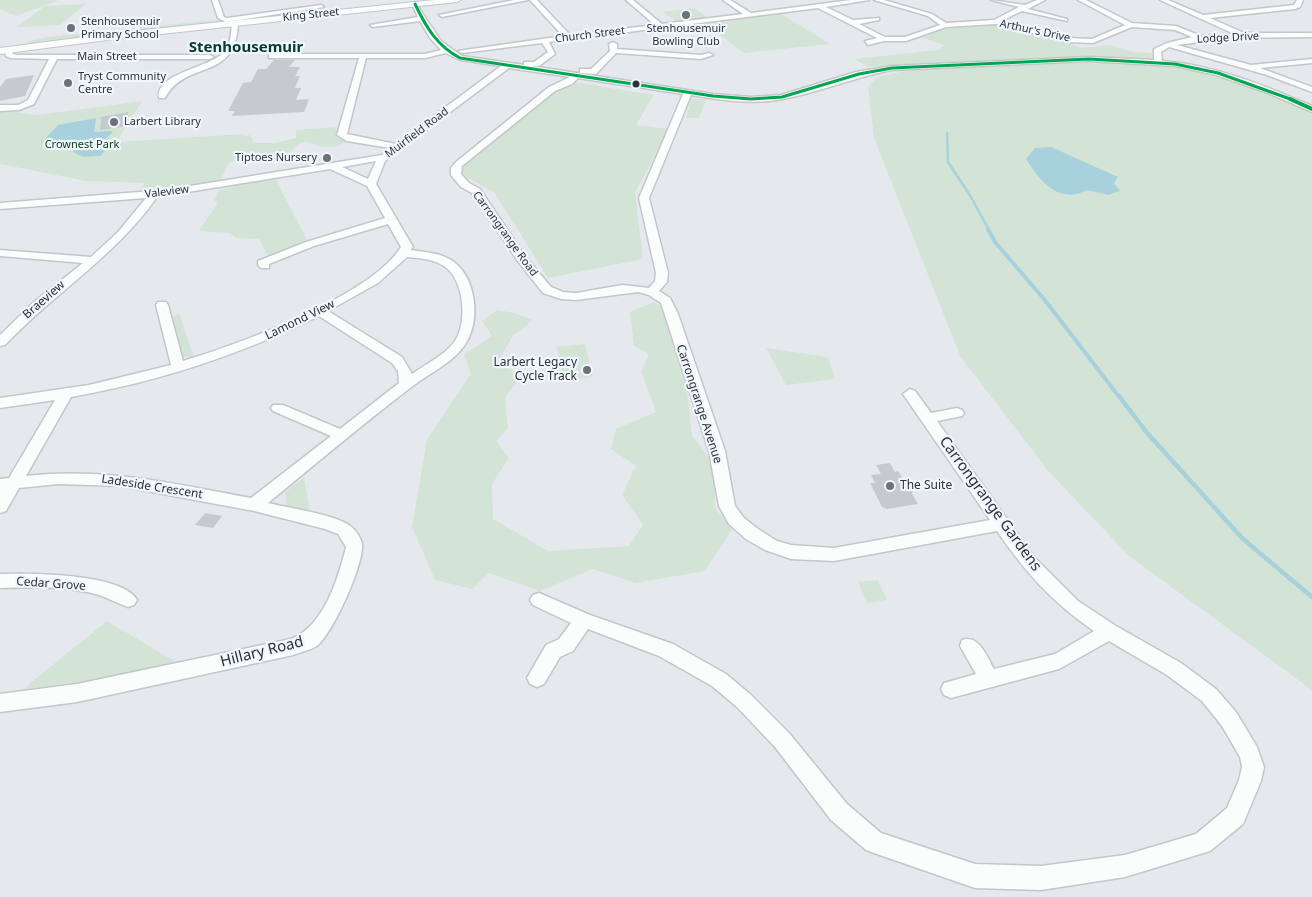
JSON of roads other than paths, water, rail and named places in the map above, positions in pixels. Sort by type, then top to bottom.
[{"type":"main road","name":"King Street","points":[[194,27],[323,10],[457,0]]},
{"type":"main road","name":"Main Street","points":[[4,51],[194,27]]},
{"type":"street","points":[[215,0],[220,18],[226,20],[323,10],[317,0]]},
{"type":"street","points":[[442,15],[524,0]]},
{"type":"street","points":[[533,0],[569,38]]},
{"type":"street","points":[[629,0],[662,27]]},
{"type":"street","points":[[726,0],[750,15]]},
{"type":"street","name":"Church Street","points":[[462,51],[866,0]]},
{"type":"street","points":[[877,0],[922,12],[945,25]]},
{"type":"street","points":[[994,0],[1065,20]]},
{"type":"street","points":[[996,22],[1042,0]]},
{"type":"street","points":[[1081,0],[1131,25]]},
{"type":"street","points":[[1163,0],[1245,36]]},
{"type":"street","points":[[1201,17],[1295,7],[1298,6],[1300,0]]},
{"type":"street","points":[[414,4],[436,42],[446,51],[467,60]]},
{"type":"street","points":[[819,6],[884,40]]},
{"type":"street","points":[[374,25],[421,19]]},
{"type":"street","points":[[849,23],[877,19]]},
{"type":"street","name":"Arthur's Drive","points":[[868,43],[906,39],[945,25],[996,22],[1057,38],[1080,40],[1102,38],[1131,25],[1176,28],[1200,38]]},
{"type":"street","points":[[162,96],[170,82],[211,65],[227,53],[235,42],[235,23]]},
{"type":"street","points":[[552,30],[561,29]]},
{"type":"street","points":[[579,74],[597,72],[614,51],[615,46],[604,34]]},
{"type":"street","name":"Lodge Drive","points":[[1168,45],[1200,38],[1312,35]]},
{"type":"street","points":[[536,64],[552,52],[544,41]]},
{"type":"street","points":[[1158,62],[1157,52],[1168,45],[1252,68],[1312,90]]},
{"type":"street","points":[[342,47],[345,55]]},
{"type":"street","points":[[106,57],[173,48]]},
{"type":"street","points":[[614,51],[666,50],[704,58]]},
{"type":"street","name":"Main Street","points":[[4,51],[12,57],[210,57]]},
{"type":"street","points":[[425,56],[446,51]]},
{"type":"street","points":[[272,56],[425,56],[579,74],[741,99],[773,98],[871,71],[892,68],[1089,59],[1158,62],[1192,67],[1235,78],[1312,108]]},
{"type":"street","points":[[363,56],[342,135],[350,139],[398,147]]},
{"type":"street","points":[[0,108],[19,107],[34,99],[54,57]]},
{"type":"street","points":[[1252,68],[1269,64],[1312,61]]},
{"type":"street","points":[[527,64],[546,66]]},
{"type":"street","name":"Muirfield Road","points":[[371,184],[385,156],[506,66]]},
{"type":"street","name":"Carrongrange Road","points":[[579,74],[569,82],[552,89],[459,164],[456,175],[465,185],[476,191],[522,258],[547,290],[552,293],[569,298],[622,289],[652,292]]},
{"type":"street","points":[[652,292],[661,282],[662,273],[644,198],[688,92]]},
{"type":"street","name":"Valeview","points":[[0,206],[154,194],[385,156]]},
{"type":"street","points":[[254,505],[406,384],[444,357],[463,339],[469,307],[466,293],[453,267],[442,260],[406,250],[401,235],[389,220],[371,184],[332,166]]},
{"type":"street","name":"Braeview","points":[[0,342],[39,303],[126,229],[154,194]]},
{"type":"street","points":[[265,266],[262,263],[310,244],[389,220]]},
{"type":"street","name":"Lamond View","points":[[0,403],[65,395],[128,382],[178,368],[264,338],[320,311],[372,280],[406,250]]},
{"type":"street","points":[[0,253],[91,260]]},
{"type":"street","name":"Carrongrange Avenue","points":[[652,292],[666,301],[672,312],[680,345],[717,451],[726,503],[739,524],[761,541],[785,551],[819,555],[843,554],[1001,524]]},
{"type":"street","points":[[162,305],[178,368]]},
{"type":"street","points":[[320,311],[397,360],[405,372],[406,384]]},
{"type":"street","name":"Carrongrange Gardens","points":[[539,600],[584,620],[666,650],[719,680],[744,701],[782,740],[839,812],[874,842],[976,876],[1041,878],[1125,866],[1202,843],[1235,816],[1250,781],[1253,767],[1250,754],[1229,719],[1208,695],[1174,669],[1109,632],[1072,606],[1029,563],[910,394]]},
{"type":"street","points":[[0,507],[6,484],[65,395]]},
{"type":"street","points":[[278,408],[342,435]]},
{"type":"street","points":[[928,418],[957,413]]},
{"type":"street","name":"Ladeside Crescent","points":[[6,484],[51,478],[89,477],[120,480],[254,505]]},
{"type":"street","name":"Hillary Road","points":[[0,703],[85,691],[293,647],[310,640],[329,617],[351,560],[354,547],[352,539],[344,530],[329,524],[254,505]]},
{"type":"street","name":"Cedar Grove","points":[[0,581],[67,582],[114,592],[128,600]]},
{"type":"street","points":[[537,678],[554,651],[566,645],[584,620]]},
{"type":"street","points":[[951,689],[1059,661],[1109,632]]},
{"type":"street","points":[[969,646],[990,679]]},
{"type":"water","points":[[96,118],[94,132],[113,131],[108,137],[92,147],[105,151],[100,156],[83,157],[73,152],[77,147],[55,148],[42,142],[58,125]]},
{"type":"water","points":[[1051,147],[1118,177],[1114,183],[1120,191],[1108,195],[1087,190],[1068,195],[1059,193],[1051,188],[1026,159],[1035,148]]},
{"type":"waterway","points":[[947,133],[948,162],[971,197],[989,230]]},
{"type":"waterway","points":[[988,229],[995,242],[1044,299],[1120,398]]},
{"type":"waterway","points":[[1119,396],[1148,434],[1243,539],[1312,597]]},
{"type":"place","name":"Stenhousemuir Bowling Club","points":[[686,15]]},
{"type":"place","name":"Stenhousemuir Primary School","points":[[71,28]]},
{"type":"place","name":"Tryst Community Centre","points":[[68,83]]},
{"type":"place","name":"Larbert Library","points":[[114,122]]},
{"type":"place","name":"Tiptoes Nursery","points":[[327,158]]},
{"type":"place","name":"Larbert Legacy Cycle Track","points":[[587,370]]},
{"type":"place","name":"The Suite","points":[[890,486]]},
{"type":"district","name":"Stenhousemuir","points":[[246,48]]},
{"type":"park label","name":"Crownest Park","points":[[82,145]]}]
